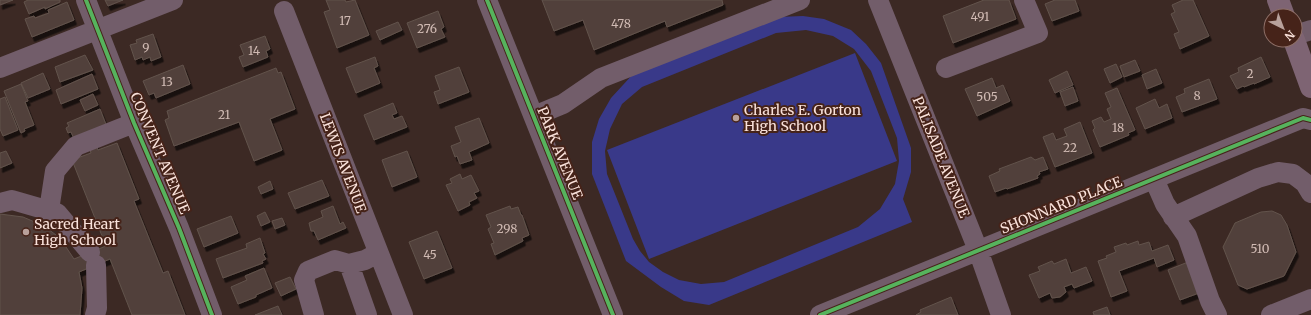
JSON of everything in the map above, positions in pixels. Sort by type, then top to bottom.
[{"type":"main road","points":[[1297,48],[1311,87]]},
{"type":"street","name":"CONVENT AVENUE","points":[[86,0],[134,123],[179,228],[212,315]]},
{"type":"street","points":[[0,68],[173,0]]},
{"type":"street","name":"PARK AVENUE","points":[[487,0],[613,315]]},
{"type":"street","points":[[534,116],[563,104],[601,78],[800,0]]},
{"type":"street","name":"PALISADE AVENUE","points":[[880,0],[978,250],[1001,315]]},
{"type":"street","points":[[946,68],[1038,33],[1024,0]]},
{"type":"street","name":"LEWIS AVENUE","points":[[284,10],[400,308]]},
{"type":"street","name":"SHONNARD PLACE","points":[[820,315],[1303,118],[1311,120]]},
{"type":"street","points":[[49,210],[55,171],[76,146],[134,123]]},
{"type":"street","points":[[1173,217],[1258,178],[1278,172],[1293,174],[1305,183],[1311,193]]},
{"type":"street","points":[[1154,179],[1165,204],[1187,236],[1210,301],[1217,315]]},
{"type":"street","points":[[0,203],[12,200],[57,213],[93,259],[97,308],[94,315]]},
{"type":"street","points":[[314,315],[304,280],[308,271],[336,260],[349,264],[366,260],[378,253]]},
{"type":"street","points":[[349,264],[367,314],[400,308]]},
{"type":"street","points":[[1271,315],[1311,299]]},
{"type":"shaded area","points":[[803,16],[824,19],[851,30],[866,44],[881,63],[911,148],[911,172],[903,199],[912,222],[709,305],[684,301],[661,287],[626,261],[592,174],[592,142],[599,119],[611,98],[634,73],[778,17]],"holes":[[[806,30],[833,36],[854,49],[871,71],[897,138],[899,161],[895,184],[880,209],[858,227],[724,282],[701,284],[679,280],[663,272],[649,262],[633,239],[607,174],[605,151],[610,129],[622,104],[642,87],[776,33]]]},
{"type":"shaded area","points":[[855,53],[897,161],[649,259],[607,150]]},
{"type":"building","points":[[0,0],[13,0],[0,5]]},
{"type":"building","points":[[28,0],[60,0],[60,2],[29,14],[24,2]]},
{"type":"building","points":[[105,0],[123,0],[108,6]]},
{"type":"building","points":[[326,0],[345,0],[346,2],[355,0],[369,35],[337,48],[324,12],[330,10]]},
{"type":"building","points":[[542,0],[722,0],[723,5],[667,27],[665,21],[594,50],[583,20],[554,31]]},
{"type":"building","points":[[984,0],[1009,0],[1016,19],[953,43],[943,16]]},
{"type":"building","points":[[1055,0],[1075,0],[1079,11],[1052,21],[1045,4]]},
{"type":"building","points":[[1183,0],[1193,0],[1209,36],[1180,49],[1174,34],[1179,32],[1171,14],[1175,12],[1172,5]]},
{"type":"building","points":[[67,2],[74,20],[32,37],[25,19],[34,16],[35,18],[49,13],[48,10]]},
{"type":"building","points":[[438,11],[444,27],[441,29],[445,37],[417,48],[407,23]]},
{"type":"building","points":[[398,22],[402,30],[380,40],[376,31]]},
{"type":"building","points":[[153,34],[161,57],[151,61],[150,57],[143,60],[142,57],[135,60],[130,45],[137,43],[136,40]]},
{"type":"building","points":[[265,36],[270,49],[266,51],[268,57],[243,67],[239,57],[244,55],[240,45]]},
{"type":"building","points":[[85,55],[93,70],[60,82],[55,67]]},
{"type":"building","points":[[375,57],[378,66],[374,68],[380,83],[356,93],[346,68]]},
{"type":"building","points":[[1261,57],[1270,77],[1237,89],[1230,76],[1239,72],[1238,68]]},
{"type":"building","points":[[1135,60],[1140,71],[1124,77],[1120,66]]},
{"type":"building","points":[[1116,64],[1122,77],[1110,83],[1104,69]]},
{"type":"building","points":[[183,65],[190,84],[156,98],[154,93],[149,95],[143,81]]},
{"type":"building","points":[[459,67],[469,92],[438,104],[434,92],[440,90],[435,76]]},
{"type":"building","points":[[276,68],[278,73],[281,72],[295,109],[270,119],[282,150],[254,161],[239,122],[174,146],[165,120],[169,118],[167,111]]},
{"type":"building","points":[[1156,69],[1162,83],[1147,89],[1142,75]]},
{"type":"building","points":[[1067,71],[1073,85],[1055,93],[1049,80]]},
{"type":"building","points":[[43,73],[50,89],[28,98],[21,83]]},
{"type":"building","points":[[92,74],[98,89],[61,104],[56,90]]},
{"type":"building","points":[[992,78],[996,88],[1003,85],[1010,101],[977,116],[965,89]]},
{"type":"building","points":[[1209,79],[1217,99],[1182,112],[1176,97],[1185,93],[1184,89]]},
{"type":"building","points":[[21,84],[28,101],[25,102],[34,125],[24,129],[25,131],[21,133],[4,91]]},
{"type":"building","points":[[1073,87],[1078,101],[1065,106],[1060,92]]},
{"type":"building","points":[[1117,88],[1135,130],[1128,133],[1129,135],[1100,147],[1093,130],[1095,128],[1092,121],[1101,117],[1104,122],[1111,119],[1107,109],[1111,107],[1105,93]]},
{"type":"building","points":[[93,94],[98,105],[85,111],[80,100]]},
{"type":"building","points":[[5,97],[18,130],[3,136],[0,129],[0,99]]},
{"type":"building","points":[[1155,99],[1159,108],[1167,104],[1172,118],[1145,129],[1136,108]]},
{"type":"building","points":[[393,103],[397,113],[392,115],[394,119],[402,116],[407,127],[374,140],[364,115]]},
{"type":"building","points":[[100,109],[107,127],[75,141],[71,132],[68,133],[66,128],[69,126],[67,123]]},
{"type":"building","points":[[479,118],[489,143],[469,152],[472,160],[460,164],[457,156],[455,157],[451,146],[461,142],[455,127]]},
{"type":"building","points":[[1080,122],[1092,153],[1055,167],[1043,137],[1053,133],[1056,140],[1067,136],[1064,129]]},
{"type":"building","name":"Sacred Heart High School","points":[[95,142],[98,150],[117,143],[139,199],[134,201],[163,273],[168,271],[185,315],[132,315],[110,259],[79,272],[82,288],[80,315],[0,315],[0,214],[23,217],[44,226],[60,238],[74,259],[106,246],[72,160],[91,153],[88,144]]},
{"type":"building","points":[[6,151],[12,163],[0,168],[0,153]]},
{"type":"building","points":[[407,151],[417,177],[392,187],[382,160]]},
{"type":"building","points":[[1031,157],[1035,160],[1043,157],[1048,169],[1039,172],[1040,174],[1037,176],[1038,178],[995,192],[989,176],[1000,171],[999,169]]},
{"type":"building","points":[[460,174],[462,179],[471,175],[479,191],[474,193],[477,198],[469,202],[470,205],[458,211],[446,185],[452,183],[450,179]]},
{"type":"building","points":[[322,180],[329,196],[295,209],[288,193]]},
{"type":"building","points":[[270,181],[273,189],[261,194],[258,187]]},
{"type":"building","points":[[333,206],[340,224],[343,222],[346,228],[318,240],[314,231],[311,231],[309,223],[323,217],[321,211]]},
{"type":"building","points":[[510,206],[511,209],[518,207],[529,235],[522,238],[523,241],[495,255],[491,244],[494,243],[488,229],[491,227],[486,215]]},
{"type":"building","points":[[1272,211],[1281,215],[1287,225],[1296,252],[1284,276],[1247,289],[1238,285],[1223,247],[1235,223],[1261,212]]},
{"type":"building","points":[[265,212],[270,222],[261,226],[257,216]]},
{"type":"building","points":[[231,216],[238,233],[204,247],[197,229]]},
{"type":"building","points":[[282,218],[285,225],[275,229],[272,221]]},
{"type":"building","points":[[437,231],[452,268],[424,279],[409,242]]},
{"type":"building","points":[[260,238],[265,253],[263,254],[266,259],[262,261],[263,263],[223,278],[216,259],[247,248],[246,244]]},
{"type":"building","points":[[1138,241],[1139,245],[1149,242],[1152,251],[1168,245],[1174,260],[1157,267],[1154,258],[1119,271],[1127,291],[1111,297],[1098,261],[1107,258],[1106,256],[1116,252],[1114,247],[1126,243],[1127,245]]},
{"type":"building","points":[[1066,259],[1071,273],[1086,267],[1092,281],[1074,288],[1072,284],[1064,287],[1066,292],[1060,297],[1052,298],[1050,293],[1039,298],[1029,275],[1040,271],[1038,267],[1052,261],[1054,264]]},
{"type":"building","points":[[1188,262],[1199,293],[1180,300],[1168,270]]},
{"type":"building","points":[[264,268],[272,288],[256,295],[256,297],[238,304],[231,287],[247,280],[245,276]]},
{"type":"building","points":[[290,277],[296,289],[281,296],[275,283]]},
{"type":"building","points":[[951,297],[958,315],[916,315],[921,312],[920,310]]},
{"type":"building","points":[[278,306],[282,315],[255,315]]},
{"type":"building","points":[[1107,307],[1110,315],[1094,315],[1093,312]]},
{"type":"cycle path","points":[[86,0],[134,123],[179,228],[212,315]]},
{"type":"cycle path","points":[[487,0],[613,315]]},
{"type":"cycle path","points":[[820,315],[1303,118],[1311,120]]},
{"type":"place","name":"Charles E. Gorton High School","points":[[736,118]]},
{"type":"place","name":"Sacred Heart High School","points":[[26,232]]}]
